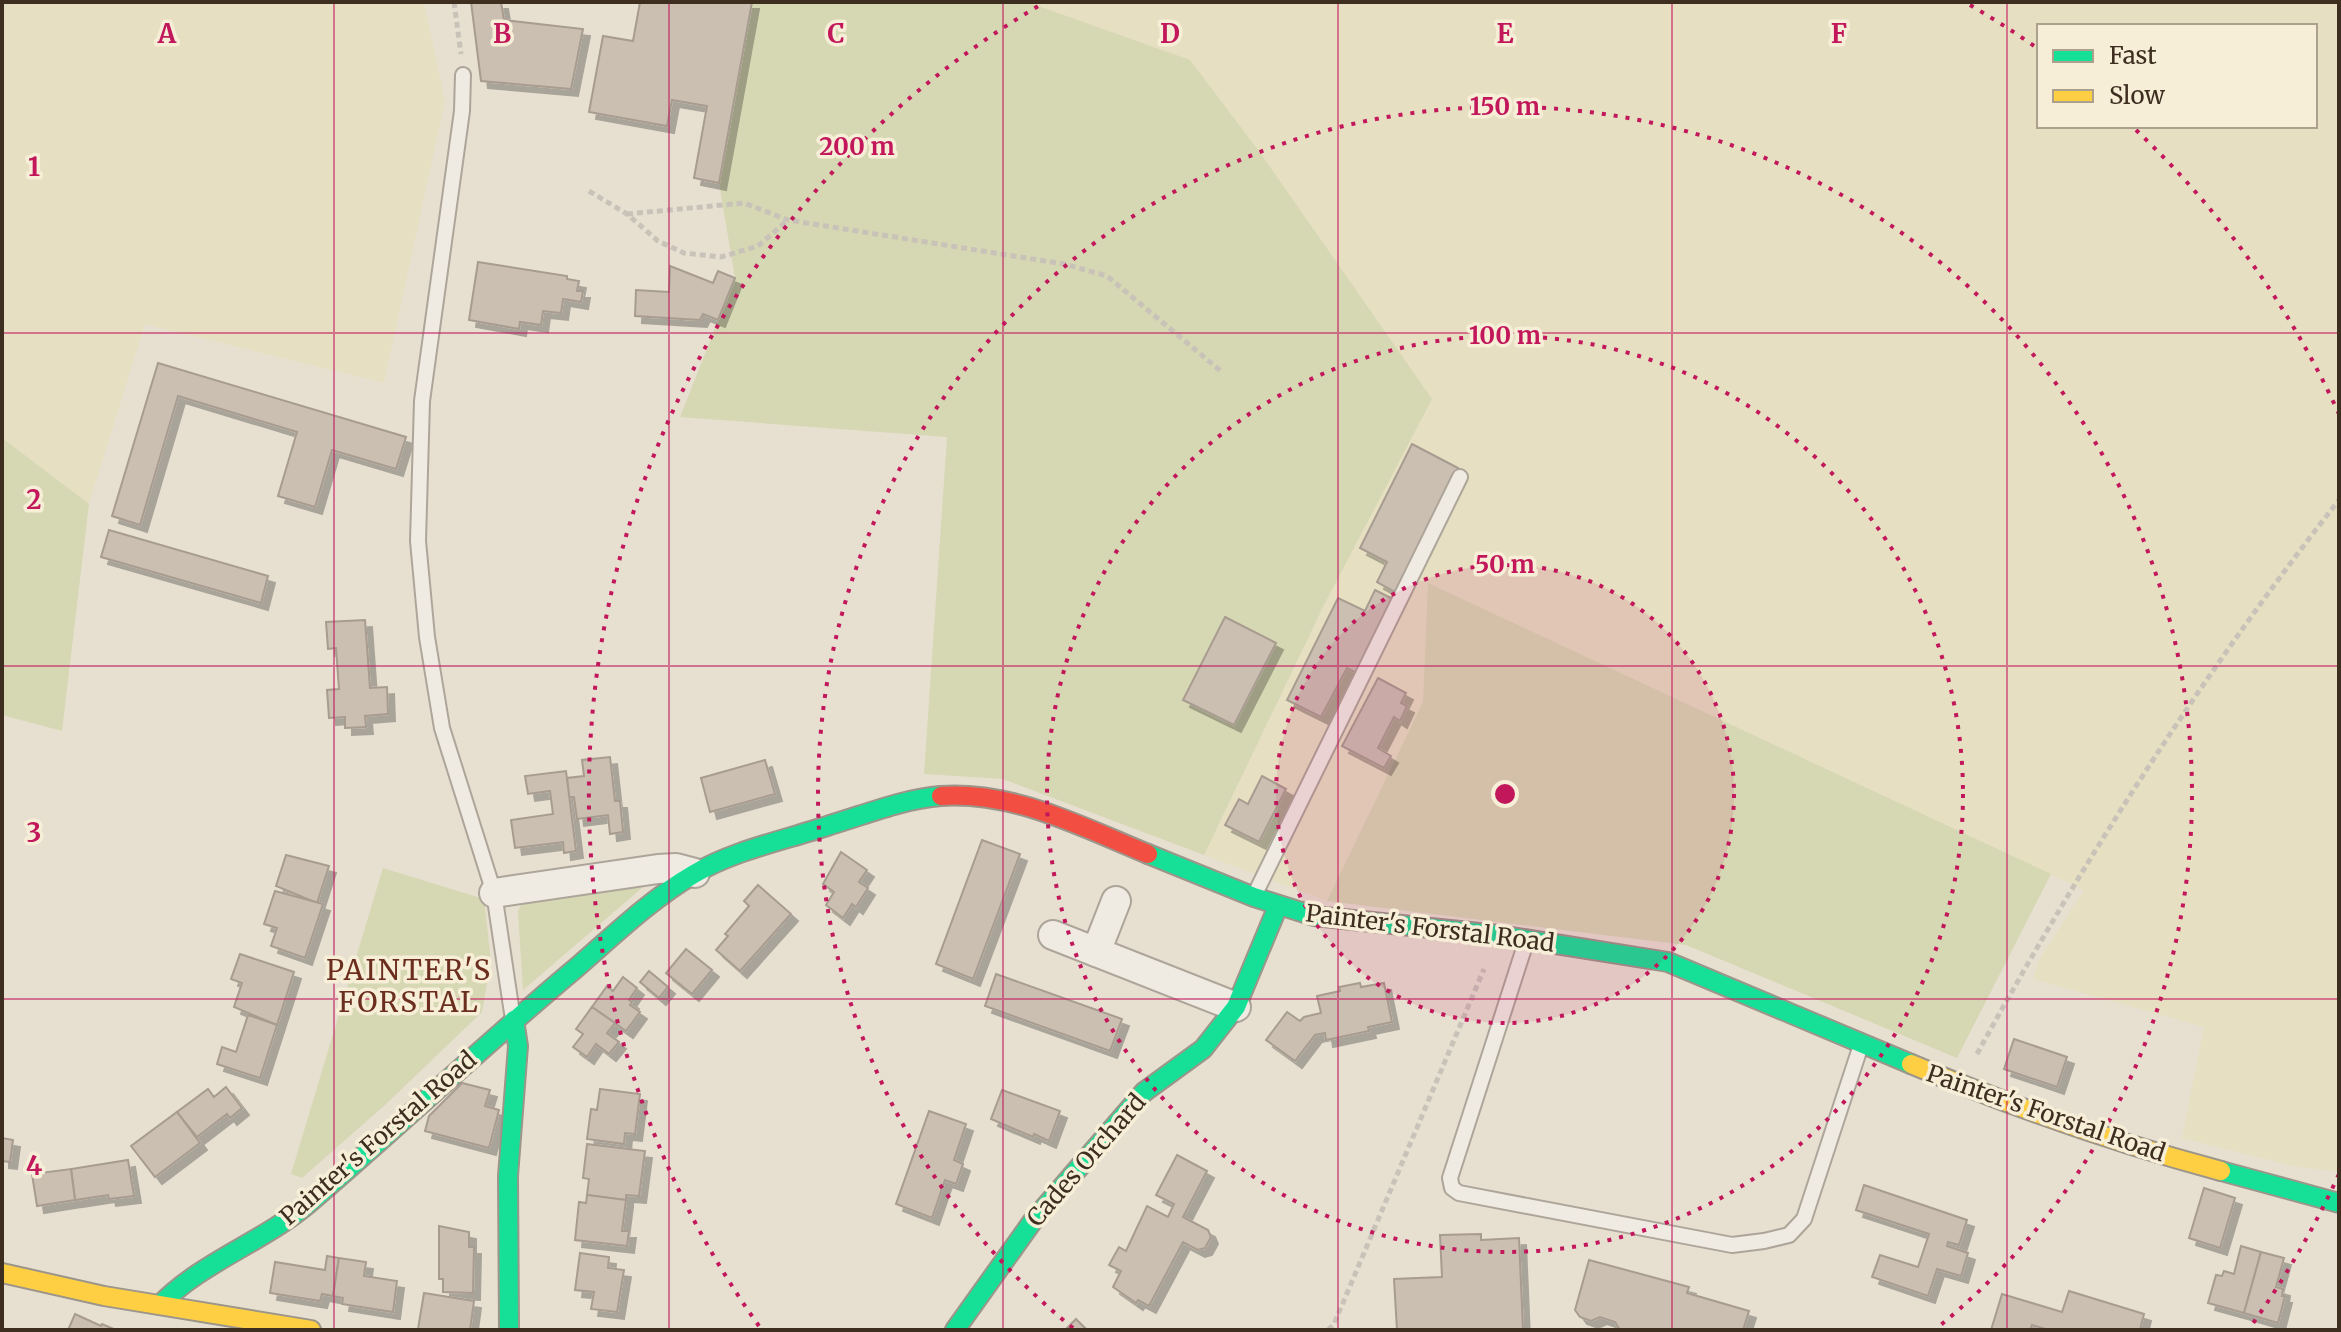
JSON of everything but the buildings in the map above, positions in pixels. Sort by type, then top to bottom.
[{"type":"street","name":"Painter's Forstal Road","points":[[160,1305],[179,1285],[238,1252],[306,1206],[514,1020],[646,908],[695,873],[735,856],[890,806],[921,798],[960,795],[1003,800],[1051,814],[1254,897],[1314,916],[1499,935],[1668,962],[1961,1085],[2154,1153],[2339,1203]]},
{"type":"street","points":[[494,893],[658,869],[676,868],[695,873]]},
{"type":"street","points":[[1096,952],[1116,901]]},
{"type":"street","name":"Cades Orchard","points":[[955,1330],[1032,1222],[1144,1092],[1203,1049],[1236,1007],[1278,906]]},
{"type":"street","points":[[1053,935],[1236,1007]]},
{"type":"street","name":"Painter's Forstal Road","points":[[509,1330],[510,1122],[519,1044],[514,1020]]},
{"type":"street","points":[[2,1273],[37,1283],[311,1330]]},
{"type":"lane","points":[[463,75],[462,111],[422,401],[418,541],[427,637],[442,728],[494,893],[514,1020]]},
{"type":"lane","points":[[1254,897],[1460,477]]},
{"type":"lane","points":[[1527,940],[1450,1178],[1452,1188],[1459,1193],[1732,1245],[1789,1235],[1804,1219],[1861,1045]]},
{"type":"path","points":[[454,2],[463,75]]},
{"type":"path","points":[[589,191],[627,214],[658,241],[684,253],[721,257],[758,246],[788,220]]},
{"type":"path","points":[[627,214],[744,203],[788,220],[1064,264],[1107,276],[1222,372]]},
{"type":"path","points":[[1961,1085],[2037,944],[2167,738],[2277,579],[2339,500]]},
{"type":"path","points":[[1328,1330],[1334,1324],[1499,935]]},
{"type":"shaded area","points":[[2,2],[424,2],[445,101],[384,383],[145,324],[89,504],[2,438]]},
{"type":"shaded area","points":[[1027,2],[2339,2],[2339,1172],[2293,1166],[2182,1138],[2204,1027],[2033,979],[2039,960],[2084,890],[1428,583],[1423,702],[1327,901],[1204,855],[1324,605],[1432,399]]},
{"type":"green space","points":[[752,2],[1027,2],[1190,60],[1261,154],[1432,399],[1324,605],[1204,855],[1003,779],[924,774],[947,437],[680,417],[735,278],[719,183]]},
{"type":"green space","points":[[2,438],[89,504],[62,731],[2,715]]},
{"type":"green space","points":[[1428,583],[2051,874],[1957,1058],[1686,945],[1327,901],[1423,702]]},
{"type":"green space","points":[[383,868],[484,899],[491,961],[482,1012],[385,1105],[302,1178],[291,1174]]},
{"type":"green space","points":[[650,881],[523,990],[518,911],[523,901]]},
{"type":"traffic: fast","points":[[160,1305],[194,1277],[309,1203],[619,930],[678,884],[743,852],[899,804],[941,796]]},
{"type":"traffic: fast","points":[[1148,854],[1254,897],[1314,916],[1499,935],[1668,962],[1911,1064]]},
{"type":"traffic: fast","points":[[955,1330],[1032,1222],[1144,1092],[1203,1049],[1236,1007],[1278,906]]},
{"type":"traffic: fast","points":[[509,1330],[508,1176],[518,1046],[514,1020]]},
{"type":"traffic: fast","points":[[2221,1171],[2339,1203]]},
{"type":"traffic: slow","points":[[1911,1064],[2064,1123],[2221,1171]]},
{"type":"traffic: slow","points":[[2,1273],[104,1296],[311,1330]]},
{"type":"traffic: jam","points":[[941,796],[995,799],[1021,805],[1073,822],[1148,854]]},
{"type":"district","name":"PAINTER'S FORSTAL","points":[[409,986]]}]
